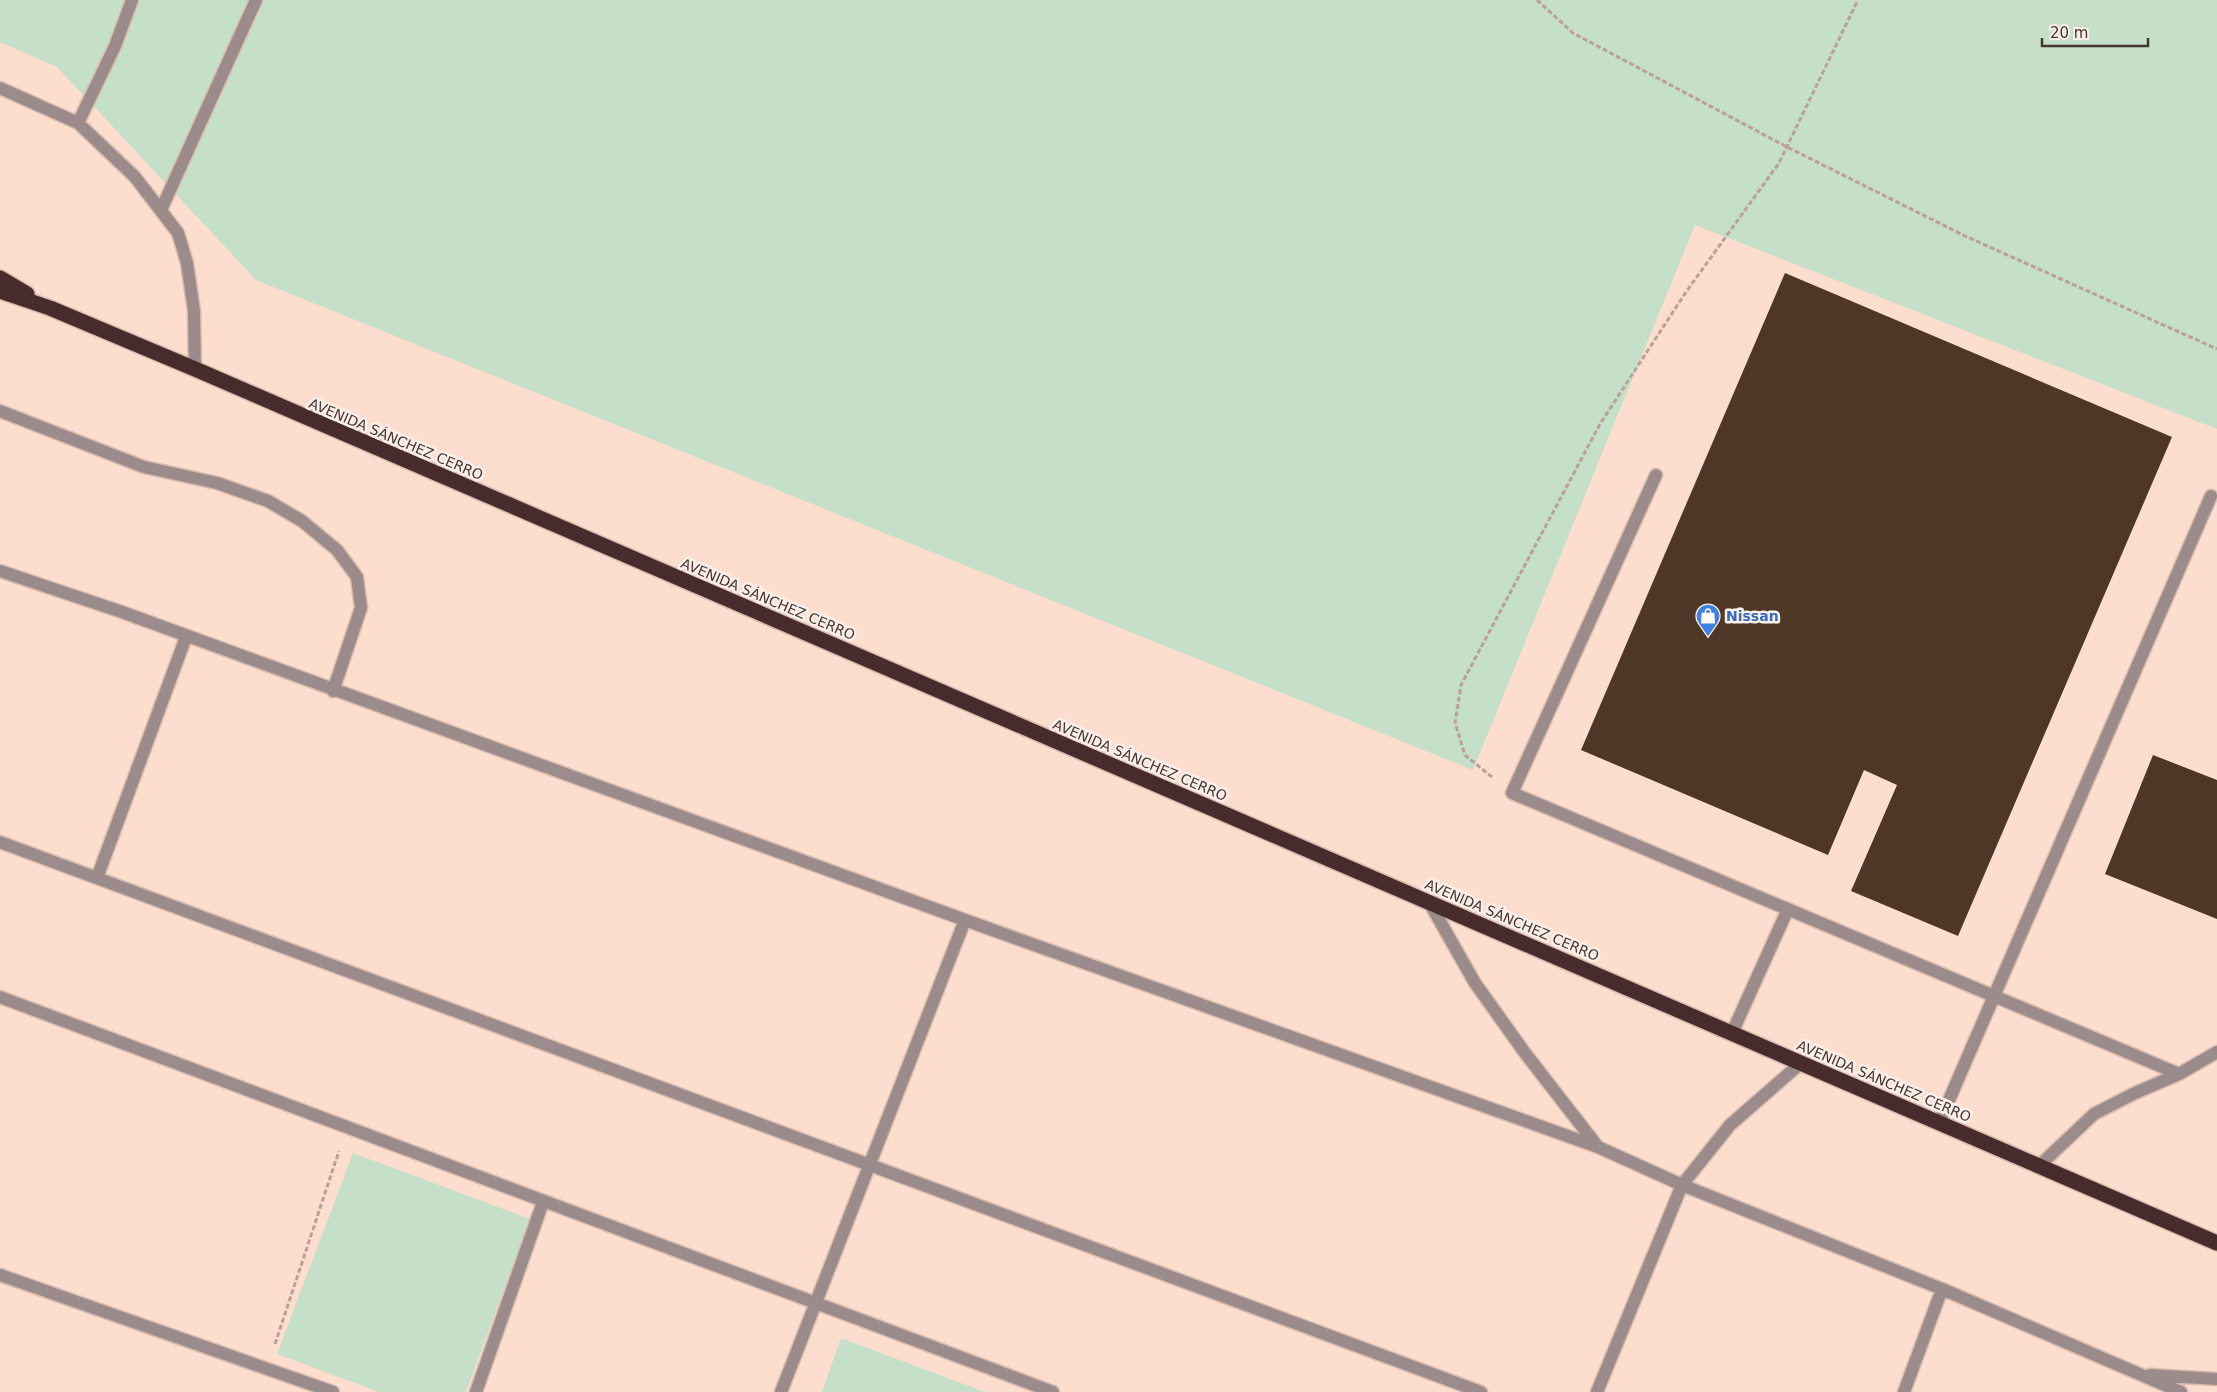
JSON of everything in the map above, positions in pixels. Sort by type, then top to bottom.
[{"type":"highway","name":"AVENIDA SÁNCHEZ CERRO","points":[[0,278],[50,308]]},
{"type":"highway","name":"AVENIDA SÁNCHEZ CERRO","points":[[0,291],[50,308],[195,370],[2217,1243]]},
{"type":"street","points":[[78,123],[115,46],[132,0]]},
{"type":"street","points":[[162,210],[256,0]]},
{"type":"street","points":[[0,88],[78,123],[135,178],[162,210],[178,233],[187,263],[194,311],[195,370]]},
{"type":"street","points":[[0,411],[144,467],[216,484],[268,501],[302,521],[337,550],[357,577],[361,608],[333,691]]},
{"type":"street","points":[[1656,474],[1512,793],[2179,1074]]},
{"type":"street","points":[[1940,1123],[2211,496]]},
{"type":"street","points":[[0,571],[122,612],[333,691],[1598,1147],[1682,1185],[1942,1289],[2181,1392]]},
{"type":"street","points":[[98,878],[186,637]]},
{"type":"street","points":[[0,842],[1481,1392]]},
{"type":"street","points":[[1429,902],[1475,983],[1525,1054],[1598,1147]]},
{"type":"street","points":[[1732,1033],[1788,909]]},
{"type":"street","points":[[781,1392],[965,920]]},
{"type":"street","points":[[0,997],[1053,1392]]},
{"type":"street","points":[[2038,1166],[2094,1114],[2179,1074],[2217,1052]]},
{"type":"street","points":[[1597,1392],[1682,1185],[1730,1125],[1801,1063]]},
{"type":"street","points":[[476,1392],[543,1202]]},
{"type":"street","points":[[0,1275],[333,1392]]},
{"type":"street","points":[[1904,1392],[1942,1289]]},
{"type":"street","points":[[2140,1374],[2217,1379]]},
{"type":"path","points":[[1537,0],[1573,34],[1787,147],[1965,236],[2217,349]]},
{"type":"path","points":[[1544,0],[1545,7]]},
{"type":"path","points":[[1512,793],[1465,755],[1455,723],[1461,685],[1600,424],[1686,292],[1778,163],[1858,0]]},
{"type":"path","points":[[267,1369],[347,1128]]},
{"type":"green space","points":[[0,0],[2217,0],[2217,429],[1695,225],[1473,770],[256,280],[57,67],[0,42]]},
{"type":"green space","points":[[353,1153],[530,1219],[466,1392],[379,1392],[277,1354]]},
{"type":"green space","points":[[841,1338],[985,1392],[822,1392]]},
{"type":"building","points":[[1785,273],[2172,437],[1958,936],[1851,891],[1897,785],[1864,770],[1828,855],[1581,750]]},
{"type":"building","points":[[2153,755],[2217,780],[2217,919],[2105,874]]},
{"type":"place","name":"Nissan","points":[[1708,637]]}]
